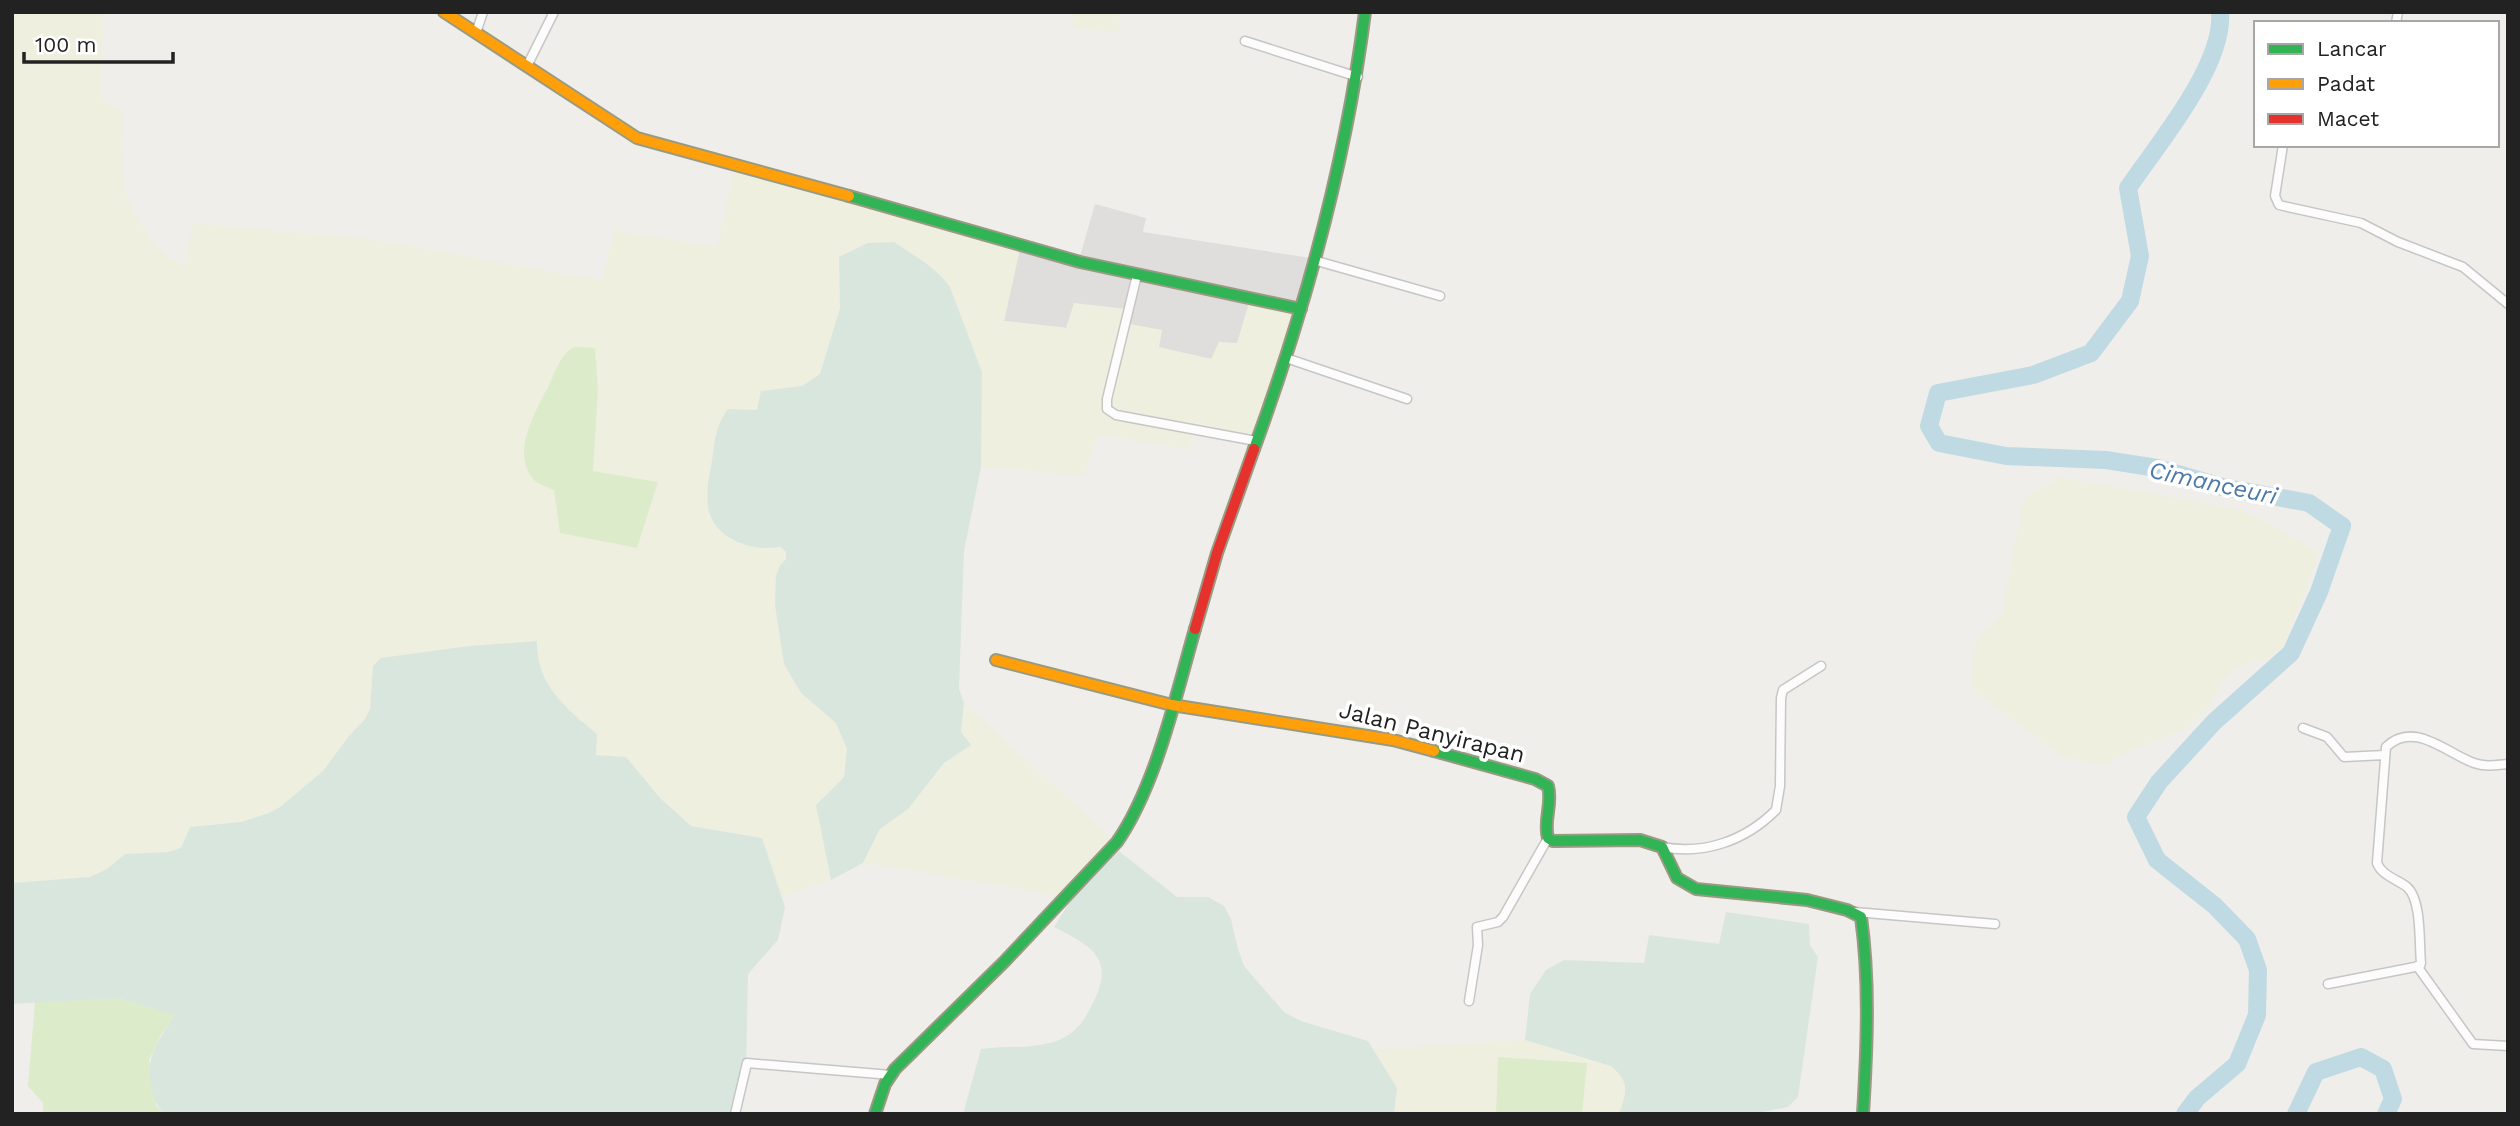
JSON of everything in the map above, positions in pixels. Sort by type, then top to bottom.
[{"type":"street","points":[[444,12],[637,138],[783,177],[995,240],[1137,275],[1301,309]]},
{"type":"street","points":[[476,33],[483,12]]},
{"type":"street","points":[[527,66],[554,12]]},
{"type":"street","points":[[875,1114],[885,1084],[891,1075],[1004,962],[1122,835],[1138,807],[1218,552],[1317,261],[1342,162],[1358,77],[1365,12]]},
{"type":"street","points":[[1245,41],[1358,77]]},
{"type":"street","points":[[2283,147],[2275,196],[2279,205],[2361,223],[2399,242],[2463,267],[2508,304]]},
{"type":"street","points":[[1317,261],[1440,296]]},
{"type":"street","points":[[1137,275],[1107,399],[1107,409],[1116,415],[1256,441]]},
{"type":"street","points":[[1286,358],[1407,399]]},
{"type":"street","points":[[996,660],[1172,705]]},
{"type":"street","points":[[1469,1001],[1478,946],[1477,928],[1498,922],[1503,917],[1548,838],[1553,841],[1640,840],[1662,847],[1695,850],[1724,844],[1742,835],[1776,810],[1780,786],[1783,690],[1821,666]]},
{"type":"street","name":"Jalan Panyirapan","points":[[1172,705],[1225,715],[1354,732],[1535,779],[1548,786],[1551,793],[1552,803],[1545,831],[1548,838]]},
{"type":"street","points":[[2303,728],[2327,737],[2344,757],[2385,755]]},
{"type":"street","points":[[2328,984],[2421,963],[2416,900],[2406,886],[2383,872],[2377,863],[2386,747],[2393,741],[2412,736],[2424,738],[2472,762],[2486,765],[2508,764]]},
{"type":"street","points":[[1662,847],[1675,878],[1681,884],[1696,889],[1830,904],[1854,912],[1995,924]]},
{"type":"street","points":[[1854,912],[1861,917],[1866,954],[1867,1048],[1863,1114]]},
{"type":"street","points":[[2417,966],[2473,1044],[2508,1046]]},
{"type":"street","points":[[734,1114],[747,1063],[891,1075]]},
{"type":"shaded area","points":[[1095,204],[1146,218],[1143,232],[1317,259],[1295,313],[1211,359],[1067,328],[1004,321],[1020,248],[1078,263]]},
{"type":"shaded area","points":[[894,242],[931,268],[950,287],[982,372],[981,467],[964,551],[959,689],[964,703],[961,732],[971,745],[944,763],[908,809],[880,829],[863,863],[831,880],[816,805],[844,777],[847,749],[836,723],[801,693],[784,664],[775,605],[776,576],[780,565],[786,559],[786,552],[780,547],[759,548],[737,542],[719,530],[709,511],[708,486],[716,434],[728,409],[757,410],[761,391],[802,386],[820,374],[840,308],[839,257],[868,243]]},
{"type":"shaded area","points":[[537,641],[538,657],[547,683],[564,705],[597,734],[596,755],[626,757],[660,798],[691,826],[762,838],[785,907],[778,940],[748,974],[746,1073],[733,1114],[166,1114],[158,1107],[154,1098],[150,1068],[154,1050],[175,1015],[117,998],[12,1004],[12,883],[90,877],[107,869],[125,854],[169,852],[181,848],[190,827],[241,822],[280,807],[323,771],[365,719],[370,709],[373,666],[381,658],[469,646]]},
{"type":"shaded area","points":[[1119,851],[1177,897],[1208,897],[1224,906],[1231,919],[1244,966],[1284,1012],[1301,1021],[1368,1041],[1397,1088],[1394,1114],[963,1114],[981,1049],[1052,1042],[1072,1032],[1087,1014],[1099,988],[1101,964],[1089,948],[1054,927],[1075,894]]},
{"type":"shaded area","points":[[1726,912],[1809,924],[1810,945],[1818,957],[1798,1097],[1788,1107],[1753,1114],[1619,1114],[1624,1099],[1624,1082],[1611,1066],[1525,1040],[1530,994],[1546,970],[1564,960],[1644,963],[1649,935],[1719,944]]},
{"type":"green space","points":[[12,12],[103,12],[102,99],[122,114],[121,150],[125,193],[135,215],[156,246],[169,258],[184,265],[193,223],[369,239],[602,280],[614,230],[717,247],[734,169],[1020,248],[1004,321],[1066,328],[1074,303],[1127,309],[1125,323],[1162,330],[1159,347],[1211,359],[1219,342],[1237,343],[1249,303],[1295,313],[1254,437],[1196,422],[1189,450],[1098,435],[1084,476],[982,467],[982,372],[950,287],[943,277],[839,257],[840,308],[820,374],[803,386],[762,391],[766,550],[780,547],[786,553],[786,559],[780,565],[784,664],[836,723],[847,749],[844,777],[816,805],[831,880],[782,897],[762,838],[691,826],[660,798],[626,757],[596,755],[596,734],[565,706],[549,687],[537,658],[537,642],[373,666],[370,709],[365,719],[323,771],[280,807],[241,822],[209,824],[186,832],[185,844],[169,852],[125,854],[107,869],[90,877],[12,883]],"holes":[[[595,348],[598,389],[593,471],[561,533],[554,490],[528,468],[525,435]]]},
{"type":"green space","points":[[1073,12],[1119,12],[1120,33],[1073,28]]},
{"type":"green space","points":[[575,347],[595,348],[598,389],[593,471],[658,482],[637,548],[560,533],[554,490],[536,482],[527,469],[524,446],[527,433],[562,359]]},
{"type":"green space","points":[[2061,477],[2242,510],[2319,553],[2285,644],[2271,657],[2235,668],[2223,681],[2208,707],[2187,728],[2132,750],[2105,765],[2063,757],[1974,691],[1971,685],[1975,642],[2003,614],[2024,498]]},
{"type":"green space","points":[[964,703],[1113,839],[1059,896],[863,863],[880,829],[908,809],[944,763],[970,745],[961,732]]},
{"type":"green space","points":[[117,998],[176,1015],[161,1035],[149,1060],[156,1106],[166,1114],[43,1114],[43,1103],[28,1086],[35,1002]]},
{"type":"green space","points":[[1525,1040],[1611,1065],[1620,1073],[1626,1085],[1619,1114],[1394,1114],[1397,1088],[1374,1049]]},
{"type":"green space","points":[[1498,1057],[1587,1063],[1582,1114],[1496,1114]]},
{"type":"waterway","name":"Cimanceuri","points":[[2185,1114],[2197,1098],[2237,1064],[2257,1015],[2258,970],[2247,939],[2215,906],[2157,860],[2136,817],[2159,782],[2214,722],[2291,653],[2319,592],[2342,526],[2309,503],[2222,487],[2157,468],[2106,460],[2006,456],[1939,443],[1929,426],[1938,393],[2033,375],[2091,353],[2130,301],[2140,256],[2128,188],[2201,80],[2219,33],[2220,12]]},
{"type":"waterway","name":"Cimanceuri","points":[[2296,1114],[2316,1072],[2361,1057],[2383,1069],[2393,1099],[2386,1114]]},
{"type":"traffic: fast","points":[[1254,449],[1291,342],[1322,233],[1347,124],[1365,12]]},
{"type":"traffic: fast","points":[[849,196],[1080,262],[1301,309]]},
{"type":"traffic: fast","points":[[875,1114],[885,1084],[895,1069],[1004,962],[1117,842],[1131,819],[1154,767],[1195,629]]},
{"type":"traffic: fast","points":[[1434,751],[1535,779],[1548,786],[1547,831],[1548,838],[1553,841],[1640,840],[1662,847],[1677,878],[1696,889],[1807,900],[1847,910],[1861,917],[1867,990],[1863,1114]]},
{"type":"traffic: slow","points":[[444,12],[637,138],[849,196]]},
{"type":"traffic: slow","points":[[996,660],[1172,705],[1393,740],[1434,751]]},
{"type":"traffic: jam","points":[[1195,629],[1217,553],[1254,449]]}]
